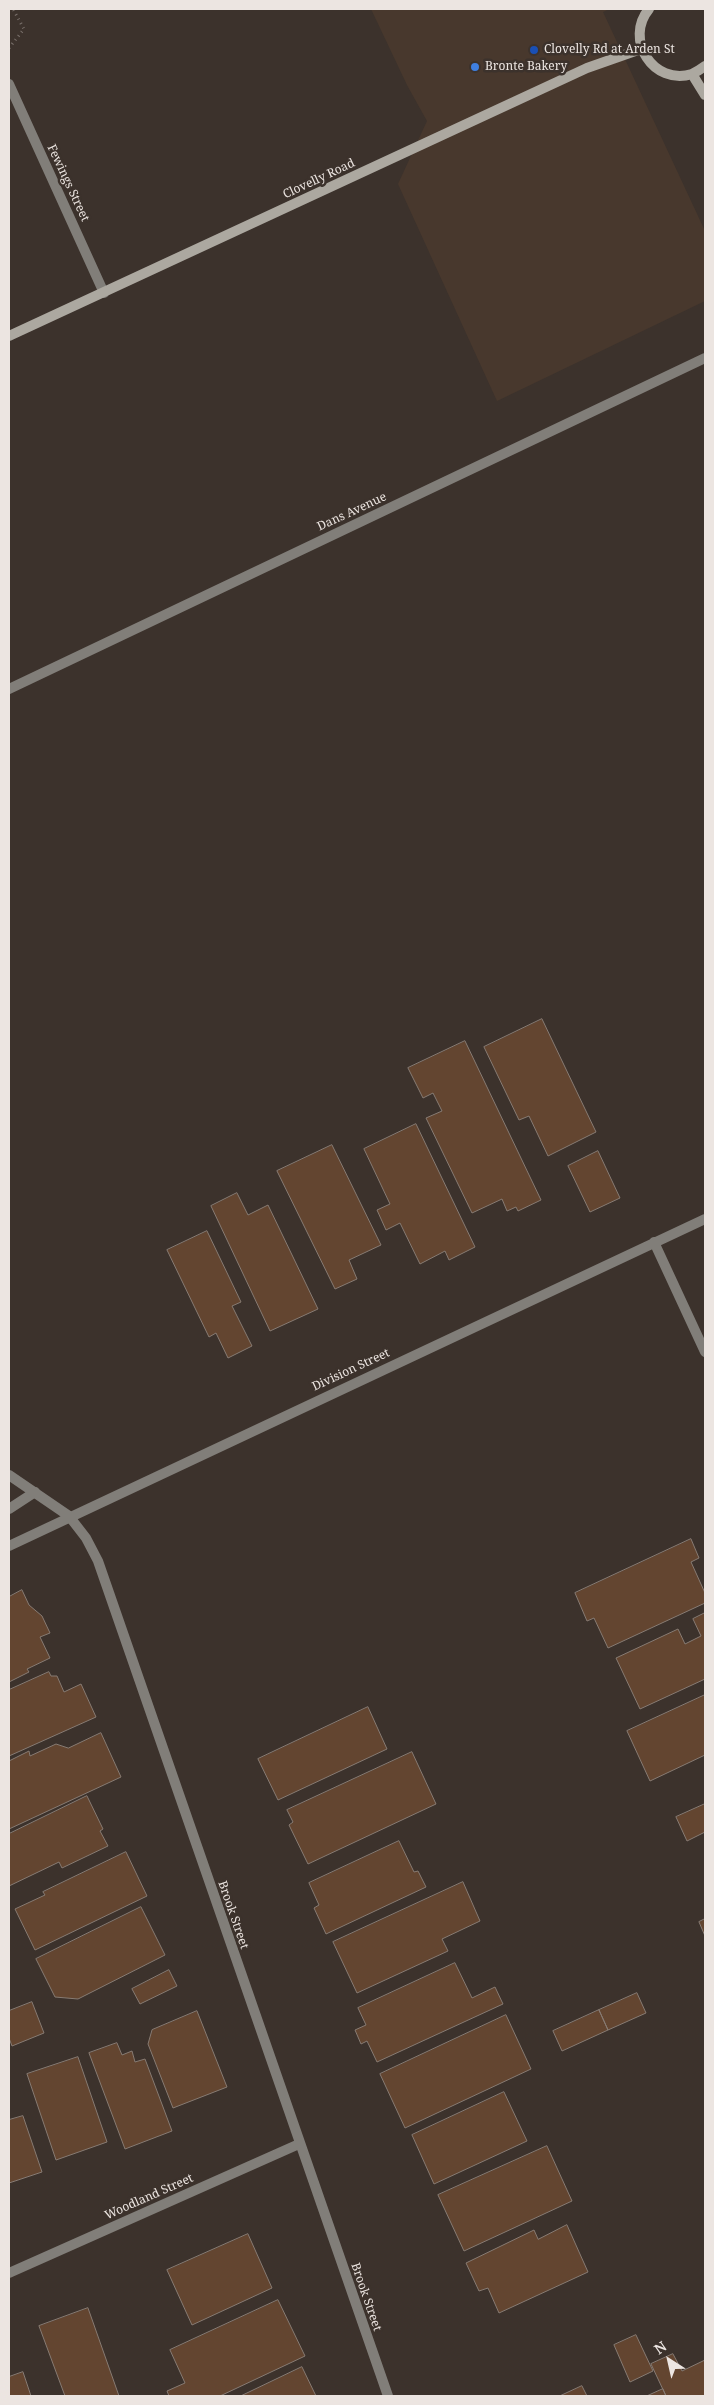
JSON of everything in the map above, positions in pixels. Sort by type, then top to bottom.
[{"type":"street","points":[[649,9],[641,22],[639,35],[641,49],[647,60],[656,68],[680,76],[692,74],[705,66]]},
{"type":"street","name":"Clovelly Road","points":[[9,336],[587,68],[641,49]]},
{"type":"street","points":[[692,74],[705,95]]},
{"type":"street","name":"Fewings Street","points":[[9,84],[104,292]]},
{"type":"street","name":"Dans Avenue","points":[[9,690],[705,358]]},
{"type":"street","name":"Division Street","points":[[9,1546],[69,1516],[705,1219]]},
{"type":"street","points":[[654,1242],[705,1352]]},
{"type":"street","name":"Brook Street","points":[[9,1475],[69,1516],[86,1538],[98,1562],[388,2396]]},
{"type":"street","points":[[9,1509],[35,1492]]},
{"type":"street","name":"Woodland Street","points":[[9,2273],[299,2144]]},
{"type":"path","points":[[9,48],[24,29],[13,9]]},
{"type":"shaded area","points":[[371,9],[609,9],[603,12],[705,231],[705,301],[497,401],[398,184],[427,121],[407,85]]},
{"type":"building","points":[[542,1019],[596,1132],[548,1156],[529,1116],[519,1120],[484,1047]]},
{"type":"building","points":[[465,1041],[541,1200],[518,1211],[516,1207],[507,1211],[502,1199],[472,1213],[426,1118],[442,1111],[433,1093],[423,1098],[408,1068]]},
{"type":"building","points":[[416,1124],[475,1247],[449,1260],[445,1251],[420,1264],[400,1223],[386,1230],[377,1210],[390,1204],[364,1149]]},
{"type":"building","points":[[332,1145],[381,1245],[349,1260],[357,1279],[335,1289],[277,1171]]},
{"type":"building","points":[[598,1151],[620,1198],[590,1212],[568,1166]]},
{"type":"building","points":[[237,1193],[248,1215],[268,1205],[318,1309],[270,1331],[211,1206]]},
{"type":"building","points":[[207,1231],[241,1302],[232,1306],[252,1346],[228,1358],[216,1333],[209,1337],[167,1250]]},
{"type":"building","points":[[691,1539],[699,1558],[691,1562],[705,1593],[705,1603],[608,1648],[594,1618],[587,1621],[575,1593]]},
{"type":"building","points":[[22,1590],[29,1605],[42,1616],[50,1633],[40,1637],[50,1658],[27,1669],[29,1672],[9,1682],[9,1597]]},
{"type":"building","points":[[705,1613],[705,1679],[640,1709],[616,1658],[678,1629],[685,1644],[701,1636],[693,1619]]},
{"type":"building","points":[[49,1672],[51,1676],[57,1676],[64,1692],[81,1684],[96,1717],[9,1756],[9,1690]]},
{"type":"building","points":[[705,1695],[705,1755],[650,1781],[627,1731]]},
{"type":"building","points":[[368,1707],[387,1749],[278,1800],[258,1759]]},
{"type":"building","points":[[101,1733],[121,1777],[9,1829],[9,1761],[29,1751],[30,1756],[56,1744],[68,1748]]},
{"type":"building","points":[[412,1752],[436,1804],[308,1864],[289,1825],[293,1822],[287,1810]]},
{"type":"building","points":[[87,1796],[103,1829],[100,1831],[108,1846],[62,1868],[59,1862],[9,1886],[9,1834]]},
{"type":"building","points":[[705,1804],[705,1832],[687,1841],[676,1817]]},
{"type":"building","points":[[399,1841],[414,1872],[418,1871],[426,1887],[326,1934],[314,1908],[319,1905],[309,1883]]},
{"type":"building","points":[[126,1852],[147,1896],[35,1950],[15,1909],[45,1895],[43,1892]]},
{"type":"building","points":[[463,1882],[480,1921],[442,1939],[448,1951],[357,1993],[333,1942]]},
{"type":"building","points":[[141,1907],[165,1955],[78,1999],[55,1997],[36,1959]]},
{"type":"building","points":[[705,1919],[705,1936],[699,1922]]},
{"type":"building","points":[[455,1963],[472,1998],[495,1987],[503,2004],[377,2062],[367,2041],[361,2044],[355,2030],[366,2025],[358,2008]]},
{"type":"building","points":[[169,1970],[177,1986],[140,2004],[132,1989]]},
{"type":"building","points":[[637,1993],[646,2013],[608,2030],[599,2010]]},
{"type":"building","points":[[32,2002],[44,2033],[12,2046],[9,2038],[9,2011]]},
{"type":"building","points":[[599,2010],[608,2030],[562,2051],[553,2031]]},
{"type":"building","points":[[197,2011],[227,2087],[173,2108],[148,2044],[152,2030]]},
{"type":"building","points":[[506,2015],[531,2069],[405,2128],[380,2074]]},
{"type":"building","points":[[117,2043],[122,2055],[132,2051],[135,2062],[145,2059],[172,2131],[125,2149],[89,2053]]},
{"type":"building","points":[[78,2057],[107,2142],[56,2160],[27,2074]]},
{"type":"building","points":[[504,2092],[527,2141],[434,2184],[412,2135]]},
{"type":"building","points":[[23,2116],[42,2172],[9,2183],[9,2120]]},
{"type":"building","points":[[547,2146],[572,2201],[464,2251],[438,2195]]},
{"type":"building","points":[[567,2225],[588,2272],[499,2313],[488,2288],[479,2291],[466,2263],[534,2230],[538,2239]]},
{"type":"building","points":[[248,2234],[272,2288],[192,2325],[167,2270]]},
{"type":"building","points":[[278,2300],[305,2356],[220,2396],[169,2396],[167,2391],[185,2383],[170,2350]]},
{"type":"building","points":[[88,2308],[119,2396],[65,2396],[39,2326]]},
{"type":"building","points":[[636,2335],[653,2371],[630,2382],[614,2345]]},
{"type":"building","points":[[673,2354],[682,2371],[705,2360],[705,2396],[666,2396],[651,2364]]},
{"type":"building","points":[[302,2367],[316,2396],[241,2396]]},
{"type":"building","points":[[23,2372],[31,2396],[9,2396],[9,2377]]},
{"type":"building","points":[[582,2386],[587,2396],[560,2396]]},
{"type":"building","points":[[663,2389],[666,2396],[647,2396]]},
{"type":"place","name":"Clovelly Rd at Arden St","points":[[534,50]]},
{"type":"place","name":"Bronte Bakery","points":[[475,67]]}]
